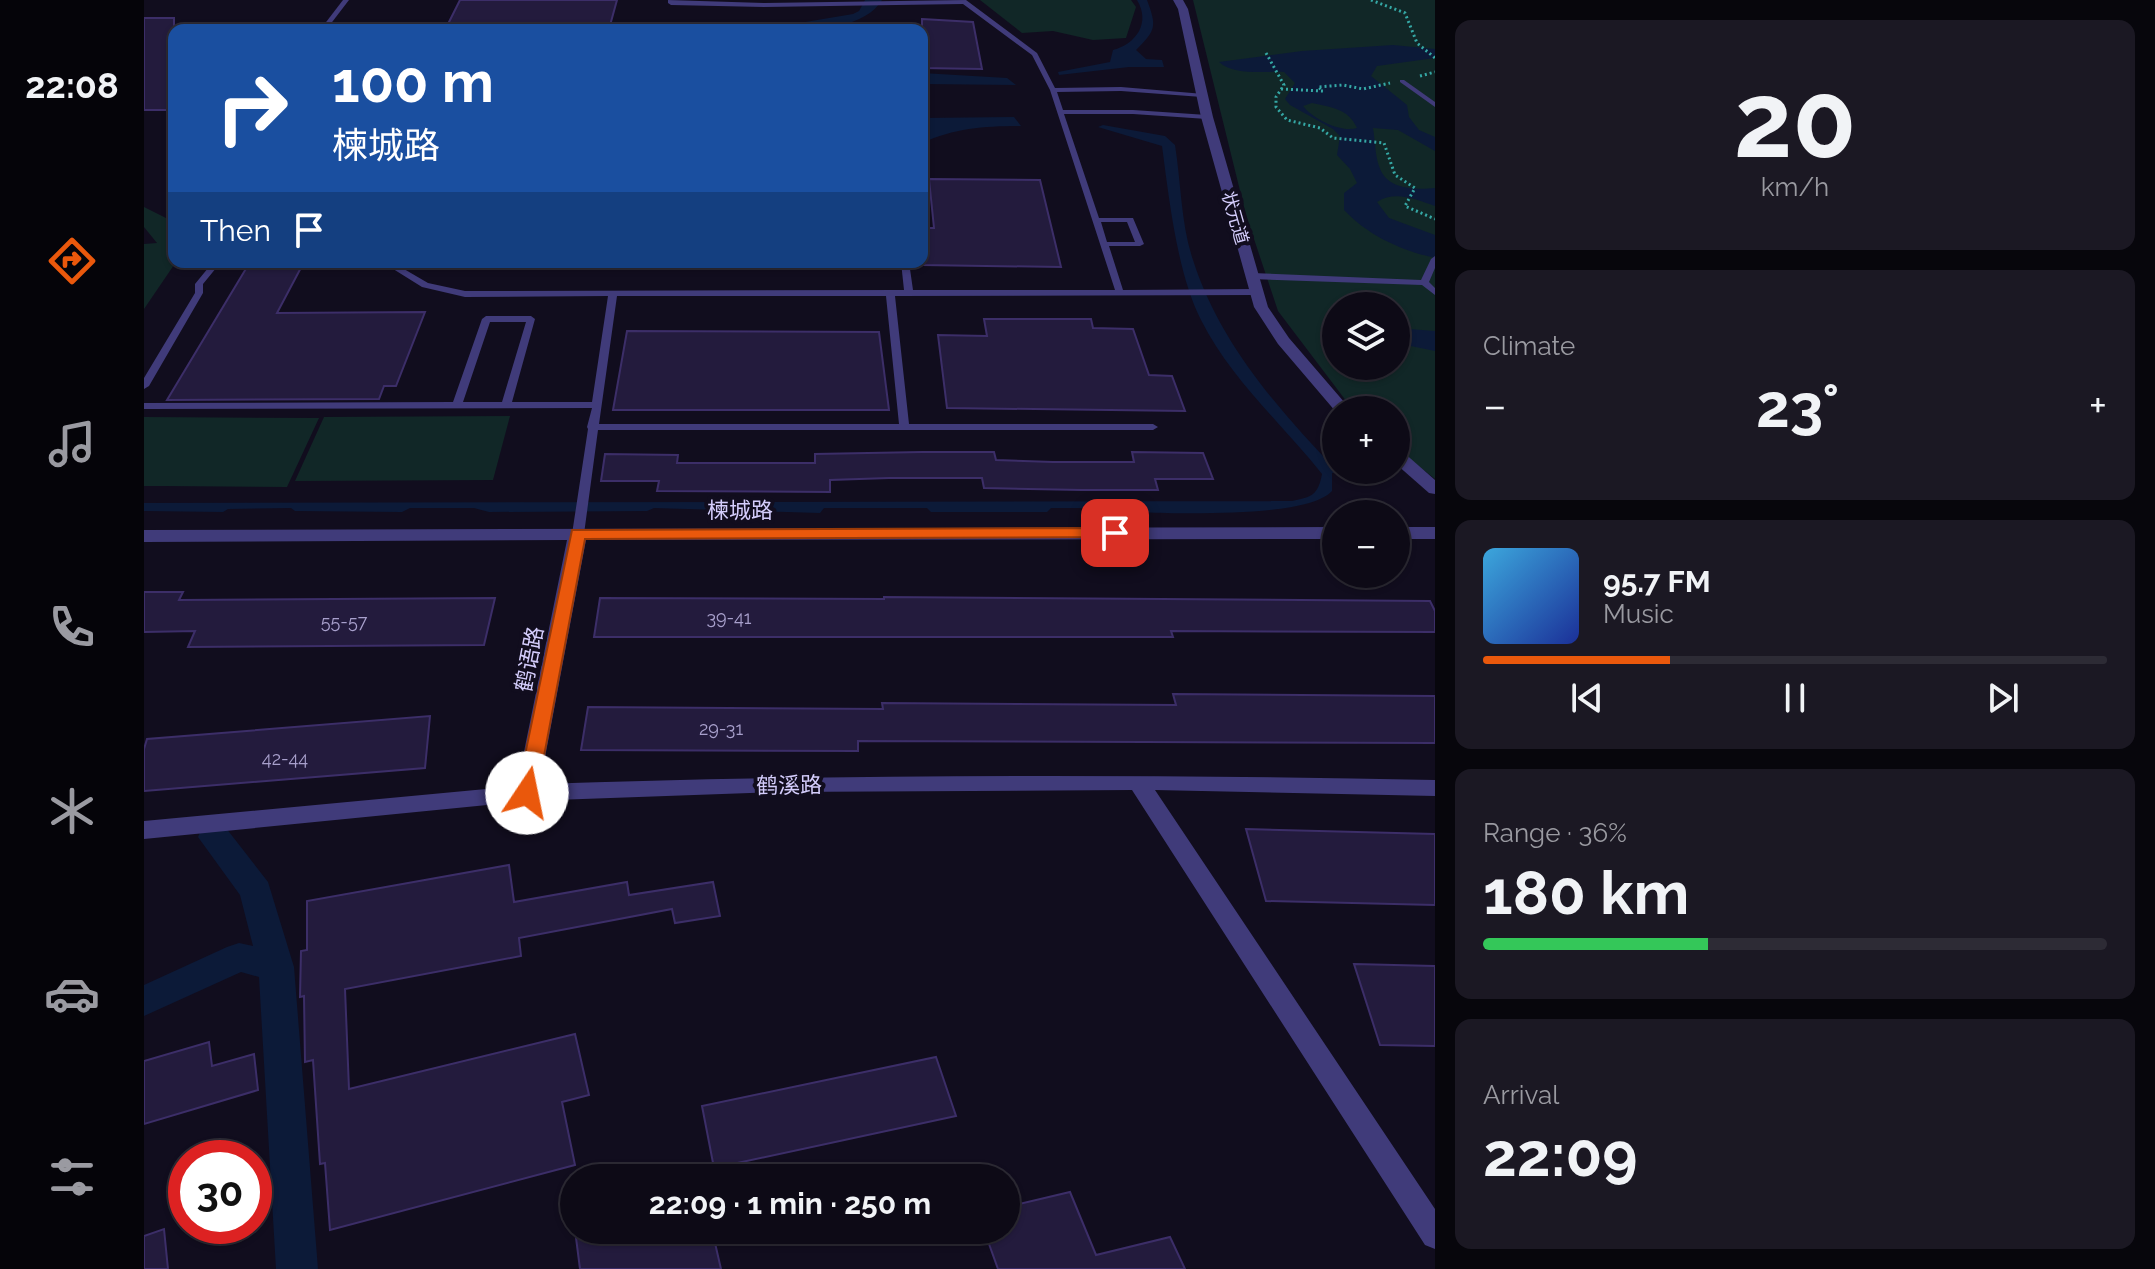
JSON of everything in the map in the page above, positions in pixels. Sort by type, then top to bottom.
[{"type":"street","name":"状元道","points":[[1178,0],[1183,9],[1207,117],[1261,307],[1283,341],[1328,396]]},
{"type":"street","points":[[1410,467],[1435,489]]},
{"type":"street","name":"楝城路","points":[[144,536],[1322,533]]},
{"type":"street","points":[[1410,533],[1435,533]]},
{"type":"street","name":"鹤语路","points":[[527,793],[578,534]]},
{"type":"street","points":[[1138,782],[1435,1235]]},
{"type":"street","name":"鹤溪路","points":[[144,830],[527,793],[779,784],[1138,782],[1435,788]]},
{"type":"lane","points":[[328,24],[346,0]]},
{"type":"lane","points":[[671,0],[671,3],[764,5],[962,1],[1035,54],[1053,90],[1120,293]]},
{"type":"lane","points":[[1402,81],[1435,105]]},
{"type":"lane","points":[[1053,90],[1121,89],[1202,95]]},
{"type":"lane","points":[[1059,112],[1207,117]]},
{"type":"lane","points":[[1096,220],[1130,220],[1140,244],[1104,244]]},
{"type":"lane","points":[[1424,283],[1434,261]]},
{"type":"lane","points":[[144,386],[199,293],[199,284],[212,268]]},
{"type":"lane","points":[[396,268],[425,285],[465,294],[1256,292]]},
{"type":"lane","points":[[906,268],[909,294]]},
{"type":"lane","points":[[1251,276],[1424,283],[1435,292]]},
{"type":"lane","points":[[890,293],[904,427]]},
{"type":"lane","points":[[578,534],[613,295]]},
{"type":"lane","points":[[457,406],[486,319],[531,319],[506,405]]},
{"type":"lane","points":[[144,406],[595,405]]},
{"type":"lane","points":[[592,427],[1153,427]]},
{"type":"path","points":[[1371,0],[1405,13],[1417,43],[1435,58]]},
{"type":"path","points":[[1266,53],[1276,76],[1284,85],[1276,97],[1276,107],[1287,120],[1320,128],[1333,138],[1384,143],[1395,175],[1415,188],[1405,206],[1435,219]]},
{"type":"path","points":[[1281,89],[1313,92],[1323,91],[1318,87],[1343,85],[1363,89],[1387,84]]},
{"type":"green space","points":[[980,0],[1131,0],[1136,7],[1126,38],[1093,40],[1053,31],[1022,33]]},
{"type":"green space","points":[[1193,0],[1435,0],[1435,479],[1410,459],[1410,396],[1342,396],[1330,380],[1410,380],[1410,292],[1322,292],[1322,369],[1278,311],[1246,215]]},
{"type":"green space","points":[[144,207],[168,219],[168,268],[172,268],[144,309],[144,244],[157,243],[144,227]]},
{"type":"green space","points":[[510,416],[493,480],[295,481],[324,417]]},
{"type":"green space","points":[[144,417],[319,418],[287,487],[144,486]]},
{"type":"water","points":[[865,0],[882,0],[859,19],[843,24],[794,24],[853,14],[859,11]]},
{"type":"water","points":[[1137,0],[1147,0],[1153,28],[1136,50],[1146,59],[1162,60],[1164,67],[1129,67],[1059,75],[1058,72],[1110,62],[1113,50],[1128,43],[1139,31],[1142,17]]},
{"type":"water","points":[[1393,45],[1435,49],[1435,58],[1377,66],[1371,76],[1407,105],[1409,117],[1419,130],[1435,137],[1435,151],[1398,130],[1373,128],[1378,162],[1388,180],[1402,187],[1435,188],[1435,206],[1399,196],[1377,202],[1389,218],[1435,235],[1435,258],[1386,241],[1344,210],[1344,193],[1357,183],[1350,169],[1337,155],[1340,136],[1290,105],[1285,99],[1295,83],[1284,72],[1241,71],[1219,62],[1302,51]],"holes":[[[1312,103],[1344,113],[1357,128],[1328,124],[1313,116],[1303,106]]]},
{"type":"water","points":[[928,73],[1007,78],[1016,85],[928,84]]},
{"type":"water","points":[[1014,117],[1021,126],[970,129],[928,141],[928,118]]},
{"type":"water","points":[[1103,125],[1165,136],[1175,145],[1189,247],[1205,291],[1253,374],[1322,455],[1322,474],[1227,362],[1201,320],[1186,280],[1175,235],[1162,146],[1098,127]]},
{"type":"water","points":[[1410,329],[1435,331],[1435,351],[1410,346]]},
{"type":"water","points":[[1322,474],[1322,484],[1332,484],[1332,491],[1317,501],[1292,507],[1227,513],[1108,512],[1102,508],[1051,508],[1047,512],[931,512],[927,508],[824,508],[820,513],[654,508],[647,511],[489,512],[474,508],[410,508],[402,512],[295,511],[291,508],[228,509],[223,512],[144,511],[144,503],[1292,501],[1309,496],[1318,487]]},
{"type":"building","points":[[460,0],[617,0],[610,24],[448,24]]},
{"type":"building","points":[[144,18],[174,18],[174,24],[168,24],[168,110],[144,110]]},
{"type":"building","points":[[922,19],[973,22],[982,69],[928,68],[928,24],[922,24]]},
{"type":"building","points":[[929,179],[1040,180],[1061,267],[928,265],[928,228],[934,228]]},
{"type":"building","points":[[246,268],[301,268],[277,313],[425,312],[396,386],[384,386],[379,399],[167,400]]},
{"type":"building","points":[[984,319],[1091,319],[1093,328],[1133,329],[1149,375],[1172,376],[1185,411],[947,408],[938,335],[987,336]]},
{"type":"building","points":[[627,331],[879,332],[889,410],[613,410]]},
{"type":"building","points":[[994,452],[996,460],[1053,462],[1134,462],[1132,452],[1203,453],[1213,479],[1155,479],[1158,490],[984,488],[982,478],[830,480],[830,492],[657,491],[659,481],[601,481],[605,454],[678,455],[677,463],[815,463],[815,454]]},
{"type":"building","points":[[144,592],[183,592],[179,600],[495,598],[484,645],[188,647],[195,631],[144,632]]},
{"type":"building","points":[[600,598],[1430,601],[1435,611],[1435,632],[1171,631],[1173,637],[594,637]]},
{"type":"building","points":[[1173,694],[1435,696],[1435,743],[858,741],[858,751],[581,750],[588,707],[883,709],[882,703],[1176,705]]},
{"type":"building","points":[[430,716],[425,768],[144,791],[144,749],[147,739]]},
{"type":"building","points":[[1246,829],[1435,834],[1435,905],[1266,901]]},
{"type":"building","points":[[509,865],[514,902],[627,882],[629,895],[713,882],[720,916],[675,923],[672,909],[519,938],[521,956],[345,989],[349,1089],[575,1034],[589,1095],[562,1102],[575,1164],[560,1164],[560,1169],[330,1230],[325,1163],[320,1164],[313,1060],[305,1062],[304,996],[300,997],[301,951],[307,950],[307,901]]},
{"type":"building","points":[[1354,964],[1435,966],[1435,1046],[1380,1045]]},
{"type":"building","points":[[209,1042],[212,1066],[254,1054],[258,1090],[144,1124],[144,1061]]},
{"type":"building","points":[[936,1057],[956,1116],[733,1164],[713,1164],[702,1106]]},
{"type":"building","points":[[1070,1192],[1096,1255],[1170,1237],[1185,1269],[998,1269],[989,1244],[1020,1244],[1020,1204]]},
{"type":"building","points":[[164,1229],[168,1269],[144,1269],[144,1236]]},
{"type":"building","points":[[577,1244],[715,1244],[721,1269],[580,1269]]},
{"type":"waterway","points":[[214,837],[256,891],[276,967]]},
{"type":"waterway","points":[[144,1001],[239,957],[276,967]]},
{"type":"waterway","points":[[276,967],[297,1269]]},
{"type":"route","points":[[527,793],[578,534],[1115,533]]}]
